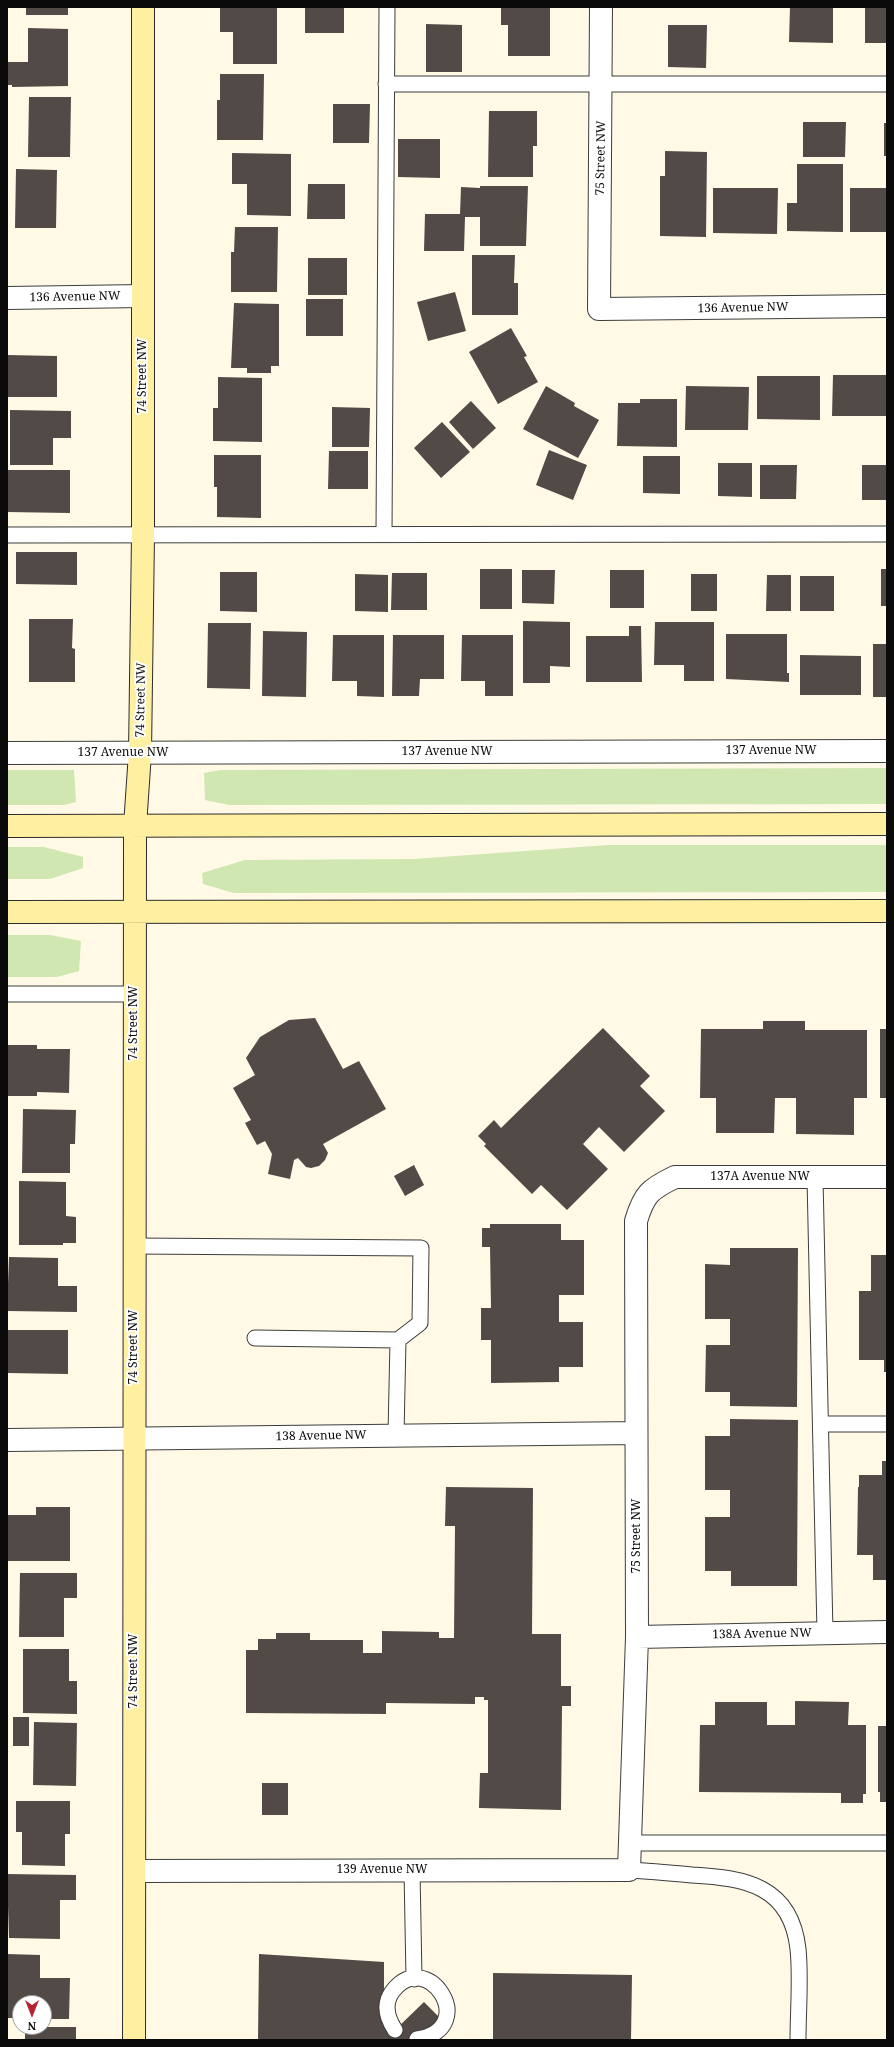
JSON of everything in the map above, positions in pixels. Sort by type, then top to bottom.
[{"type":"street","name":"74 Street NW","points":[[134,2040],[134,994],[135,826],[140,753],[143,535],[143,7]]},
{"type":"street","name":"75 Street NW","points":[[599,309],[602,84],[601,7]]},
{"type":"street","name":"136 Avenue NW","points":[[7,298],[143,296]]},
{"type":"street","name":"136 Avenue NW","points":[[599,309],[887,306]]},
{"type":"street","name":"137 Avenue NW","points":[[7,753],[887,751]]},
{"type":"street","points":[[7,826],[887,824]]},
{"type":"street","points":[[7,912],[887,911]]},
{"type":"street","name":"137A Avenue NW","points":[[641,1203],[656,1186],[675,1177],[887,1177]]},
{"type":"street","name":"75 Street NW","points":[[629,1870],[637,1637],[636,1221],[641,1203]]},
{"type":"street","name":"138 Avenue NW","points":[[7,1440],[636,1433]]},
{"type":"street","name":"138A Avenue NW","points":[[637,1637],[825,1632],[887,1632]]},
{"type":"street","name":"139 Avenue NW","points":[[135,1872],[629,1870]]},
{"type":"lane","points":[[384,534],[387,7]]},
{"type":"lane","points":[[386,84],[887,84]]},
{"type":"lane","points":[[7,535],[887,534]]},
{"type":"lane","points":[[7,994],[134,994]]},
{"type":"lane","points":[[815,1178],[825,1632]]},
{"type":"lane","points":[[134,1246],[421,1248],[420,1323],[398,1340],[255,1338]]},
{"type":"lane","points":[[396,1435],[398,1340]]},
{"type":"lane","points":[[821,1424],[887,1424]]},
{"type":"lane","points":[[630,1843],[887,1843]]},
{"type":"lane","points":[[412,1870],[414,1979]]},
{"type":"lane","points":[[629,1870],[727,1877],[754,1884],[779,1901],[794,1926],[798,1950],[798,2040]]},
{"type":"lane","points":[[395,2030],[387,2014],[390,1995],[402,1982],[414,1979],[429,1981],[436,1986],[446,2001],[447,2010],[445,2019],[440,2027],[426,2038],[417,2039]]},
{"type":"green space","points":[[887,768],[887,804],[229,805],[205,800],[204,773],[220,770]]},
{"type":"green space","points":[[7,770],[74,770],[76,802],[64,805],[7,805]]},
{"type":"green space","points":[[608,845],[887,845],[887,892],[234,893],[203,884],[202,873],[245,860],[414,859]]},
{"type":"green space","points":[[7,847],[44,847],[83,857],[83,868],[50,879],[7,879]]},
{"type":"green space","points":[[7,935],[50,935],[81,941],[79,971],[57,977],[7,977]]},
{"type":"building","points":[[26,7],[68,7],[68,15],[26,15]]},
{"type":"building","points":[[220,7],[277,7],[277,64],[233,64],[233,32],[220,32]]},
{"type":"building","points":[[305,7],[344,7],[344,33],[305,33]]},
{"type":"building","points":[[501,7],[550,7],[550,56],[508,56],[508,25],[501,25]]},
{"type":"building","points":[[790,7],[833,7],[833,43],[789,42]]},
{"type":"building","points":[[865,7],[887,7],[887,43],[865,43]]},
{"type":"building","points":[[426,24],[462,25],[462,72],[426,72]]},
{"type":"building","points":[[668,25],[707,25],[706,68],[668,67]]},
{"type":"building","points":[[28,28],[68,29],[68,86],[12,87],[12,85],[7,85],[7,62],[28,62]]},
{"type":"building","points":[[220,74],[264,74],[263,140],[217,140],[217,100],[220,100]]},
{"type":"building","points":[[29,97],[71,97],[70,157],[28,157]]},
{"type":"building","points":[[333,104],[370,104],[369,143],[333,143]]},
{"type":"building","points":[[489,111],[537,111],[537,146],[533,146],[533,177],[488,177]]},
{"type":"building","points":[[803,122],[846,122],[845,157],[803,157]]},
{"type":"building","points":[[884,123],[887,123],[887,156],[884,156]]},
{"type":"building","points":[[398,139],[440,139],[440,178],[398,177]]},
{"type":"building","points":[[665,151],[707,152],[706,237],[660,236],[660,176],[665,176]]},
{"type":"building","points":[[232,153],[291,154],[291,216],[247,215],[247,184],[232,184]]},
{"type":"building","points":[[797,164],[843,164],[843,232],[787,231],[787,203],[797,203]]},
{"type":"building","points":[[16,169],[57,170],[56,228],[15,228]]},
{"type":"building","points":[[308,184],[345,184],[345,219],[307,219]]},
{"type":"building","points":[[480,186],[528,186],[526,246],[480,246],[480,217],[465,217],[464,251],[424,251],[425,214],[460,214],[461,187],[480,188]]},
{"type":"building","points":[[713,188],[778,188],[777,234],[713,233]]},
{"type":"building","points":[[850,188],[887,188],[887,232],[850,232]]},
{"type":"building","points":[[235,227],[278,227],[277,292],[231,292],[231,252],[234,252]]},
{"type":"building","points":[[472,255],[515,255],[514,283],[518,283],[518,315],[472,315]]},
{"type":"building","points":[[308,258],[347,258],[347,295],[308,295]]},
{"type":"building","points":[[455,292],[466,331],[428,341],[417,302]]},
{"type":"building","points":[[306,299],[343,299],[343,336],[306,336]]},
{"type":"building","points":[[234,303],[279,304],[279,366],[271,366],[271,373],[247,373],[247,368],[231,368]]},
{"type":"building","points":[[511,328],[527,356],[524,357],[538,382],[498,404],[469,352]]},
{"type":"building","points":[[7,355],[57,356],[57,397],[7,397]]},
{"type":"building","points":[[833,375],[887,375],[887,416],[832,416]]},
{"type":"building","points":[[757,376],[820,376],[820,420],[757,419]]},
{"type":"building","points":[[218,377],[262,378],[262,442],[213,441],[213,408],[218,408]]},
{"type":"building","points":[[546,386],[575,403],[574,406],[599,420],[578,458],[523,429]]},
{"type":"building","points":[[686,386],[749,387],[748,430],[685,430]]},
{"type":"building","points":[[640,399],[677,399],[677,447],[617,446],[618,403],[640,403]]},
{"type":"building","points":[[471,401],[496,428],[473,449],[449,422]]},
{"type":"building","points":[[332,407],[370,408],[369,447],[332,447]]},
{"type":"building","points":[[10,410],[71,411],[71,438],[53,438],[53,465],[10,465]]},
{"type":"building","points":[[442,422],[470,452],[441,478],[414,448]]},
{"type":"building","points":[[549,450],[587,465],[573,500],[536,485]]},
{"type":"building","points":[[329,451],[368,451],[368,489],[328,489]]},
{"type":"building","points":[[214,455],[261,455],[261,518],[217,517],[217,487],[214,487]]},
{"type":"building","points":[[643,456],[680,456],[680,494],[643,493]]},
{"type":"building","points":[[718,463],[752,463],[752,497],[718,496]]},
{"type":"building","points":[[760,465],[797,465],[796,499],[760,499]]},
{"type":"building","points":[[862,465],[887,465],[887,500],[862,500]]},
{"type":"building","points":[[7,470],[70,470],[70,513],[7,512]]},
{"type":"building","points":[[16,552],[77,552],[77,585],[16,584]]},
{"type":"building","points":[[480,569],[512,569],[512,609],[480,609]]},
{"type":"building","points":[[881,569],[887,569],[887,606],[881,606]]},
{"type":"building","points":[[522,570],[555,570],[554,604],[522,603]]},
{"type":"building","points":[[610,570],[644,570],[644,608],[610,608]]},
{"type":"building","points":[[220,572],[257,572],[257,612],[220,611]]},
{"type":"building","points":[[392,573],[427,573],[427,610],[391,610]]},
{"type":"building","points":[[355,574],[388,575],[388,612],[355,611]]},
{"type":"building","points":[[691,574],[717,574],[717,611],[691,611]]},
{"type":"building","points":[[767,575],[791,575],[791,611],[766,611]]},
{"type":"building","points":[[800,576],[834,576],[834,611],[800,611]]},
{"type":"building","points":[[29,619],[73,619],[72,648],[75,649],[75,682],[29,682]]},
{"type":"building","points":[[523,621],[570,622],[570,667],[550,666],[550,683],[523,683]]},
{"type":"building","points":[[655,622],[714,622],[714,681],[684,681],[684,665],[654,665]]},
{"type":"building","points":[[208,623],[251,623],[250,689],[207,688]]},
{"type":"building","points":[[629,626],[641,626],[642,682],[586,682],[586,636],[629,636]]},
{"type":"building","points":[[263,631],[307,632],[306,697],[262,696]]},
{"type":"building","points":[[726,634],[787,634],[787,673],[789,673],[789,682],[726,679]]},
{"type":"building","points":[[333,635],[384,635],[384,697],[357,696],[357,681],[332,681]]},
{"type":"building","points":[[393,635],[444,635],[444,679],[420,679],[419,696],[392,696]]},
{"type":"building","points":[[462,635],[513,635],[513,696],[485,696],[485,681],[461,681]]},
{"type":"building","points":[[873,644],[887,644],[887,697],[873,697]]},
{"type":"building","points":[[800,655],[861,656],[861,695],[800,695]]},
{"type":"building","points":[[315,1018],[343,1069],[359,1061],[386,1109],[323,1144],[328,1153],[325,1160],[319,1166],[311,1168],[306,1167],[298,1158],[294,1160],[290,1179],[268,1174],[272,1154],[265,1141],[257,1145],[245,1123],[251,1120],[233,1088],[255,1075],[246,1058],[260,1037],[289,1020]]},
{"type":"building","points":[[763,1021],[805,1021],[805,1030],[867,1030],[867,1098],[854,1098],[854,1135],[796,1134],[796,1098],[775,1098],[774,1133],[716,1133],[716,1098],[700,1098],[701,1029],[763,1029]]},
{"type":"building","points":[[603,1028],[650,1076],[640,1086],[665,1111],[624,1152],[599,1127],[583,1144],[608,1169],[567,1210],[541,1185],[532,1194],[484,1146],[486,1144],[478,1136],[494,1120],[501,1128]]},
{"type":"building","points":[[880,1029],[887,1029],[887,1098],[880,1098]]},
{"type":"building","points":[[7,1045],[37,1045],[37,1049],[70,1049],[69,1093],[37,1092],[37,1096],[7,1096]]},
{"type":"building","points":[[23,1109],[76,1110],[75,1144],[70,1144],[70,1173],[22,1173]]},
{"type":"building","points":[[414,1165],[424,1185],[405,1196],[394,1176]]},
{"type":"building","points":[[19,1181],[66,1182],[66,1216],[76,1217],[76,1243],[63,1243],[63,1245],[19,1245]]},
{"type":"building","points":[[490,1224],[561,1224],[561,1240],[584,1240],[584,1295],[559,1295],[559,1322],[583,1322],[583,1367],[559,1367],[559,1382],[491,1383],[491,1340],[481,1340],[481,1308],[491,1308],[490,1247],[482,1247],[482,1228],[490,1228]]},
{"type":"building","points":[[730,1248],[798,1248],[797,1407],[730,1406],[730,1392],[705,1392],[706,1345],[730,1345],[730,1319],[705,1319],[705,1264],[730,1265]]},
{"type":"building","points":[[871,1255],[887,1255],[887,1372],[884,1372],[884,1360],[859,1360],[859,1291],[871,1291]]},
{"type":"building","points":[[9,1257],[58,1258],[58,1286],[77,1286],[77,1312],[7,1311]]},
{"type":"building","points":[[7,1330],[68,1330],[68,1374],[7,1373]]},
{"type":"building","points":[[730,1419],[798,1420],[797,1586],[731,1586],[731,1571],[705,1571],[705,1517],[730,1517],[730,1490],[705,1490],[705,1436],[730,1436]]},
{"type":"building","points":[[882,1461],[887,1461],[887,1580],[873,1580],[873,1555],[857,1555],[858,1487],[859,1475],[882,1475]]},
{"type":"building","points":[[446,1487],[533,1488],[532,1634],[561,1634],[561,1686],[571,1686],[571,1706],[562,1706],[561,1810],[479,1808],[480,1773],[488,1773],[488,1700],[484,1700],[484,1697],[475,1697],[475,1704],[386,1703],[386,1714],[246,1713],[246,1650],[258,1650],[258,1639],[276,1639],[276,1633],[310,1633],[310,1640],[363,1640],[363,1653],[382,1653],[382,1631],[439,1632],[439,1638],[454,1638],[455,1526],[445,1526]]},
{"type":"building","points":[[36,1507],[70,1507],[70,1561],[7,1561],[7,1515],[36,1515]]},
{"type":"building","points":[[20,1573],[77,1573],[77,1598],[64,1598],[64,1637],[19,1637]]},
{"type":"building","points":[[23,1649],[69,1649],[69,1681],[77,1681],[77,1714],[23,1713]]},
{"type":"building","points":[[795,1701],[849,1702],[848,1725],[866,1725],[866,1794],[863,1794],[863,1803],[841,1803],[841,1793],[699,1792],[700,1725],[715,1725],[715,1702],[767,1702],[767,1725],[795,1725]]},
{"type":"building","points":[[13,1717],[29,1717],[29,1746],[13,1746]]},
{"type":"building","points":[[34,1722],[77,1723],[76,1786],[33,1785]]},
{"type":"building","points":[[878,1726],[887,1726],[887,1802],[880,1802],[880,1792],[878,1792]]},
{"type":"building","points":[[262,1783],[288,1783],[288,1815],[262,1815]]},
{"type":"building","points":[[16,1801],[70,1801],[70,1834],[65,1834],[65,1866],[22,1865],[22,1832],[16,1832]]},
{"type":"building","points":[[7,1874],[76,1875],[76,1900],[60,1900],[60,1939],[9,1938]]},
{"type":"building","points":[[7,1954],[40,1955],[40,1978],[70,1978],[69,2019],[52,2019],[52,1995],[12,1995],[12,2018],[7,2018]]},
{"type":"building","points":[[259,1954],[384,1962],[384,2022],[395,2030],[424,2002],[440,2018],[416,2040],[258,2040]]},
{"type":"building","points":[[493,1973],[632,1975],[631,2040],[493,2040]]},
{"type":"building","points":[[52,2027],[76,2027],[76,2040],[25,2040],[25,2035],[52,2035]]}]
